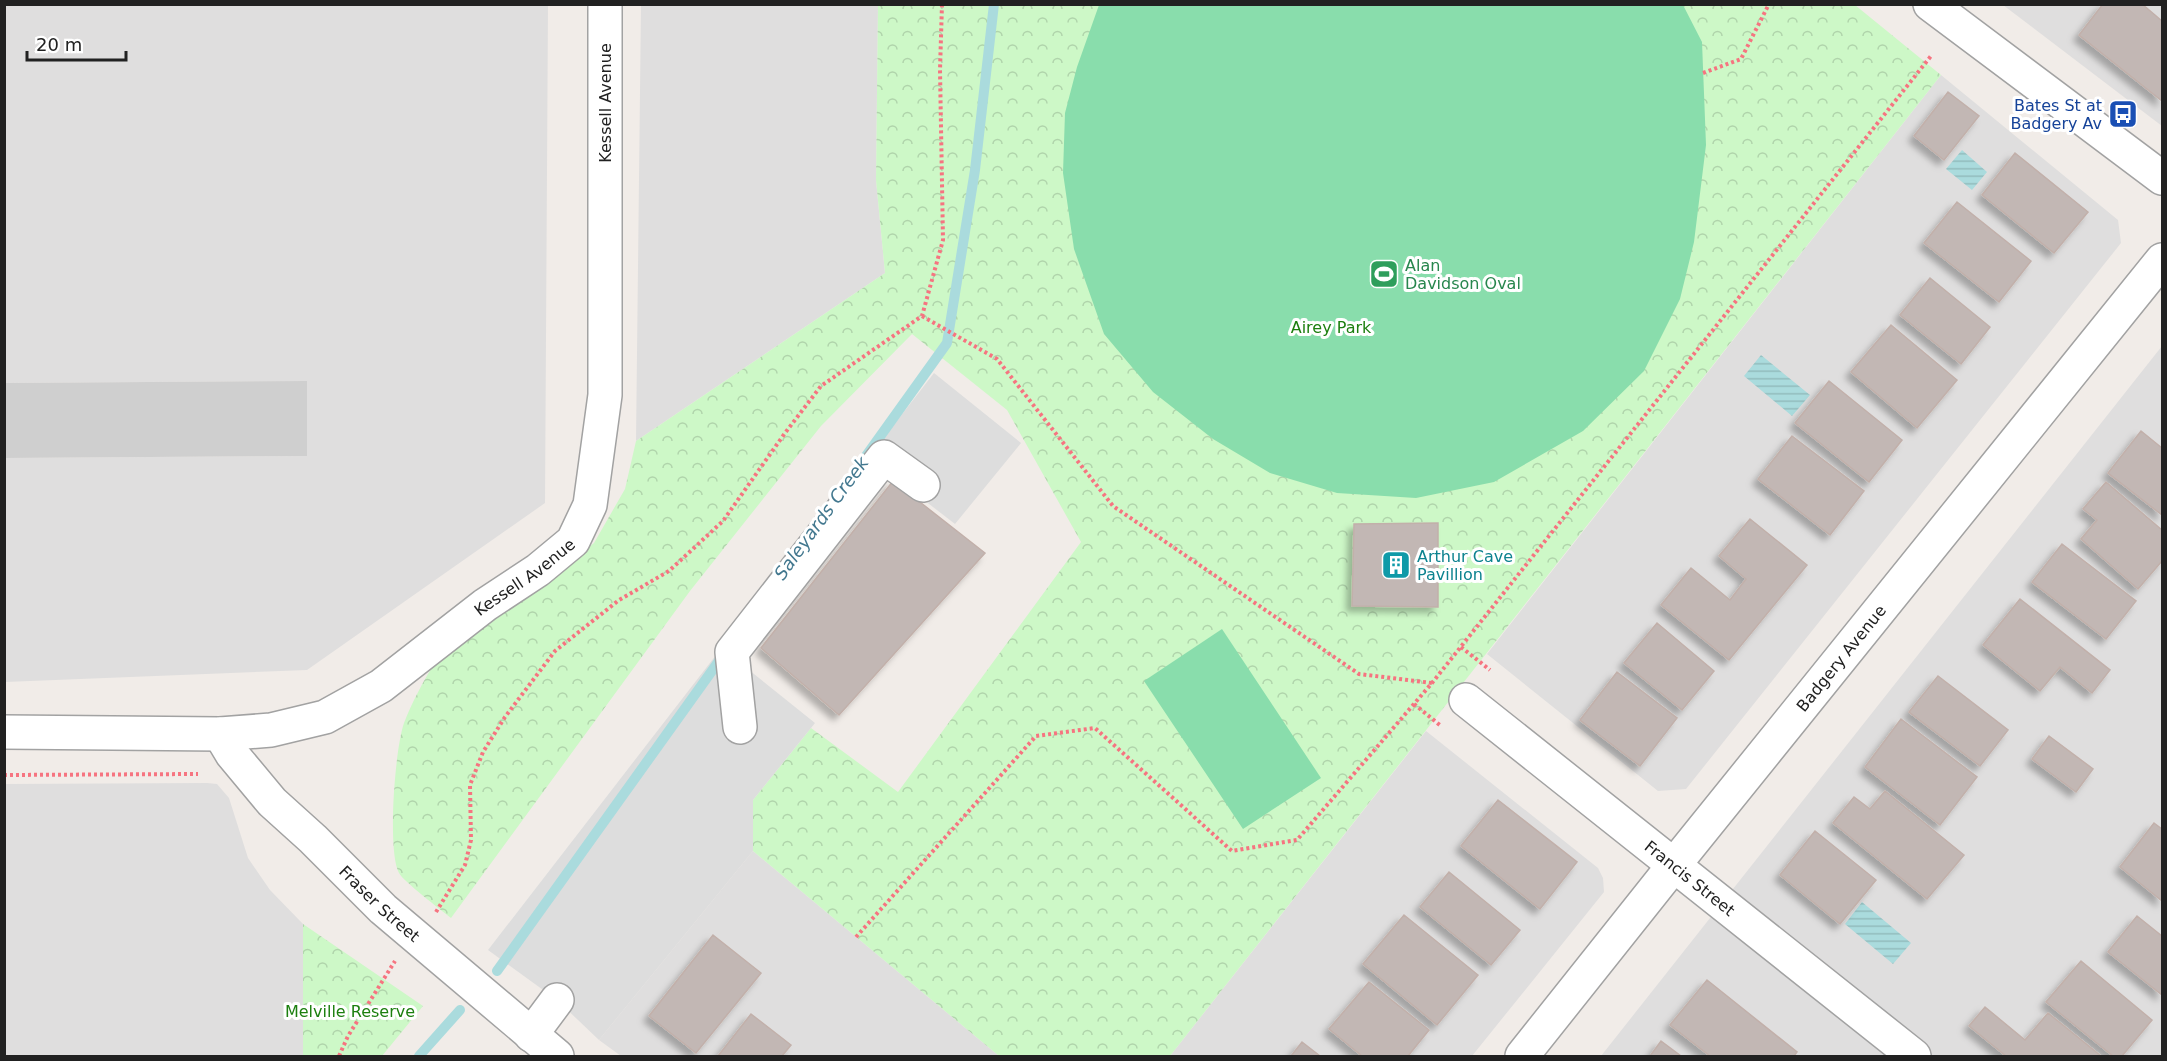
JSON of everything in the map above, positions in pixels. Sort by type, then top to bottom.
[{"type":"street","name":"Kessell Avenue","points":[[4,732],[220,734],[271,730],[326,717],[381,686],[485,605],[538,570],[573,541],[590,506],[605,395],[605,4]]},
{"type":"street","points":[[1930,4],[2163,178]]},
{"type":"street","name":"Badgery Avenue","points":[[1522,1056],[2163,261]]},
{"type":"street","points":[[740,727],[732,652],[884,457],[923,485]]},
{"type":"street","name":"Francis Street","points":[[1466,700],[1914,1056]]},
{"type":"street","name":"Fraser Street","points":[[220,734],[232,754],[272,802],[313,838],[382,909],[557,1056]]},
{"type":"street","points":[[531,1035],[557,1000]]},
{"type":"path","points":[[441,906],[465,865],[471,840],[470,785],[483,752],[505,717],[555,651],[619,600],[669,571],[723,521],[821,386],[922,316],[943,240],[940,70],[942,4]]},
{"type":"path","points":[[1703,73],[1741,59],[1769,4]]},
{"type":"path","points":[[856,937],[1036,736],[1095,728],[1232,851],[1297,840],[1432,683],[1931,56]]},
{"type":"path","points":[[922,316],[997,359],[1113,506],[1359,674],[1432,683]]},
{"type":"path","points":[[1461,647],[1490,670]]},
{"type":"path","points":[[1414,704],[1444,728]]},
{"type":"path","points":[[4,775],[198,774]]},
{"type":"path","points":[[339,1056],[348,1036],[389,968]]},
{"type":"shaded area","points":[[5,5],[548,5],[545,503],[307,670],[5,682],[4,458],[307,456],[306,381],[5,383]]},
{"type":"shaded area","points":[[641,5],[878,5],[876,180],[885,273],[636,441]]},
{"type":"shaded area","points":[[2003,5],[2162,5],[2162,126]]},
{"type":"shaded area","points":[[1941,75],[2118,220],[2121,243],[1686,789],[1658,791],[1487,654]]},
{"type":"shaded area","points":[[2162,346],[2162,1056],[1601,1056]]},
{"type":"shaded area","points":[[934,373],[1021,443],[955,524],[889,473],[739,662],[815,723],[753,800],[753,851],[599,1040],[557,1000],[488,950]]},
{"type":"shaded area","points":[[307,381],[307,456],[5,458],[5,383]]},
{"type":"shaded area","points":[[1426,731],[1598,868],[1603,878],[1604,892],[1472,1056],[1170,1056]]},
{"type":"shaded area","points":[[5,784],[217,784],[229,798],[248,858],[270,890],[303,924],[303,1056],[5,1056]]},
{"type":"shaded area","points":[[753,851],[999,1056],[621,1056],[599,1040]]},
{"type":"green space","name":"Airey Park","points":[[878,5],[1855,5],[1941,75],[1170,1056],[999,1056],[753,851],[753,800],[811,728],[898,792],[1081,542],[1007,410],[912,334],[821,426],[690,591],[451,918],[402,877],[395,861],[393,822],[395,776],[401,736],[411,707],[435,662],[594,543],[625,489],[636,441],[885,273],[876,180]]},
{"type":"green space","name":"Alan Davidson Oval","points":[[1099,5],[1683,5],[1702,42],[1706,145],[1694,242],[1680,299],[1644,371],[1583,431],[1494,482],[1416,498],[1337,493],[1270,473],[1213,439],[1153,392],[1104,334],[1074,249],[1063,173],[1065,113],[1077,67]]},
{"type":"green space","points":[[1222,629],[1321,778],[1243,829],[1144,681]]},
{"type":"green space","name":"Melville Reserve","points":[[303,924],[423,1006],[382,1056],[303,1056]]},
{"type":"water","points":[[1962,150],[1987,172],[1972,190],[1946,169]]},
{"type":"water","points":[[1761,355],[1810,395],[1792,416],[1744,376]]},
{"type":"water","points":[[1862,902],[1911,943],[1893,964],[1845,924]]},
{"type":"building","points":[[2103,4],[2142,4],[2162,21],[2162,101],[2079,35]]},
{"type":"building","points":[[1948,92],[1979,116],[1944,160],[1914,136]]},
{"type":"building","points":[[2015,153],[2088,212],[2054,253],[1982,195]]},
{"type":"building","points":[[1957,202],[2031,261],[1999,302],[1924,243]]},
{"type":"building","points":[[1930,278],[1990,327],[1961,364],[1900,315]]},
{"type":"building","points":[[1891,325],[1957,380],[1917,428],[1851,372]]},
{"type":"building","points":[[1829,381],[1902,440],[1869,482],[1795,423]]},
{"type":"building","points":[[2141,431],[2162,448],[2162,515],[2108,473]]},
{"type":"building","points":[[1792,436],[1864,491],[1830,535],[1758,479]]},
{"type":"building","points":[[893,481],[985,553],[839,715],[761,648]]},
{"type":"building","points":[[2106,482],[2162,530],[2162,561],[2138,589],[2081,539],[2097,520],[2083,509]]},
{"type":"building","points":[[1750,519],[1807,565],[1729,660],[1661,605],[1691,568],[1730,600],[1746,579],[1719,556]]},
{"type":"building","name":"Arthur Cave Pavillion","points":[[1438,523],[1438,607],[1352,606],[1354,524]]},
{"type":"building","points":[[2062,544],[2136,601],[2106,639],[2032,582]]},
{"type":"building","points":[[2020,599],[2110,670],[2092,693],[2060,667],[2040,691],[1983,645]]},
{"type":"building","points":[[1657,623],[1714,671],[1682,710],[1624,663]]},
{"type":"building","points":[[1617,672],[1677,718],[1640,766],[1580,720]]},
{"type":"building","points":[[1938,676],[2008,730],[1980,766],[1909,712]]},
{"type":"building","points":[[1901,719],[1977,777],[1940,825],[1865,767]]},
{"type":"building","points":[[2049,736],[2093,769],[2076,792],[2032,759]]},
{"type":"building","points":[[1885,791],[1964,855],[1927,899],[1833,823],[1854,797],[1870,809]]},
{"type":"building","points":[[1498,800],[1577,862],[1540,909],[1461,846]]},
{"type":"building","points":[[2154,823],[2162,829],[2162,901],[2120,867]]},
{"type":"building","points":[[1815,831],[1876,880],[1840,924],[1780,875]]},
{"type":"building","points":[[1449,872],[1520,930],[1491,965],[1420,907]]},
{"type":"building","points":[[1404,915],[1478,975],[1437,1025],[1363,964]]},
{"type":"building","points":[[2137,916],[2162,936],[2162,995],[2108,952]]},
{"type":"building","points":[[713,935],[761,973],[696,1053],[649,1016]]},
{"type":"building","points":[[2081,961],[2152,1020],[2122,1056],[2113,1056],[2046,1002]]},
{"type":"building","points":[[1707,980],[1797,1052],[1794,1056],[1710,1056],[1670,1025]]},
{"type":"building","points":[[1369,982],[1429,1030],[1408,1056],[1362,1056],[1329,1029]]},
{"type":"building","points":[[1985,1007],[2025,1040],[2048,1013],[2101,1056],[2006,1056],[1969,1026]]},
{"type":"building","points":[[751,1014],[791,1045],[782,1056],[718,1056]]},
{"type":"building","points":[[1661,1041],[1681,1056],[1650,1056]]},
{"type":"building","points":[[1302,1042],[1320,1056],[1291,1056]]},
{"type":"waterway","name":"Saleyards Creek","points":[[866,456],[947,343],[975,170],[994,4]]},
{"type":"waterway","name":"Saleyards Creek","points":[[497,971],[724,654]]},
{"type":"waterway","name":"Saleyards Creek","points":[[419,1056],[460,1010]]},
{"type":"place","name":"Bates St at Badgery Av","points":[[2123,114]]},
{"type":"place","name":"Alan Davidson Oval","points":[[1384,274]]},
{"type":"place","name":"Arthur Cave Pavillion","points":[[1396,565]]}]
